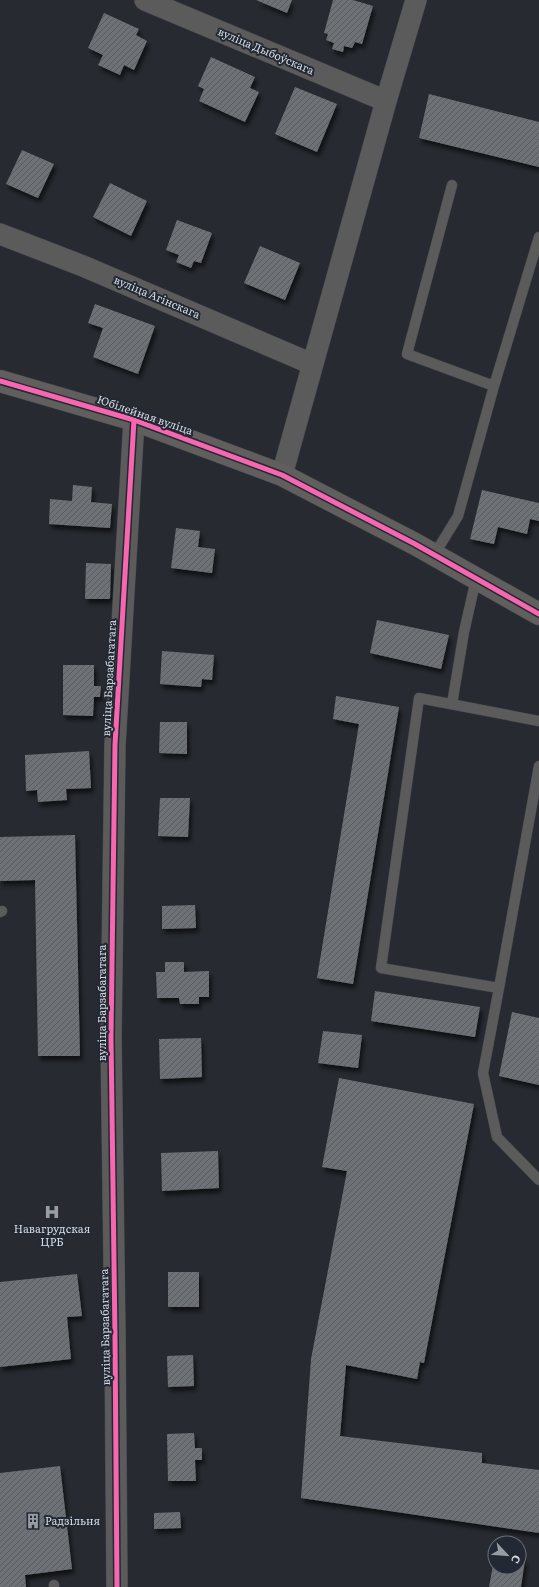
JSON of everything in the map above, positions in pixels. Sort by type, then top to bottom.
[{"type":"street","name":"вуліца Дыбоўскага","points":[[145,0],[386,101]]},
{"type":"street","points":[[282,475],[386,101],[416,0]]},
{"type":"street","name":"вуліца Агінскага","points":[[0,234],[84,266],[312,364]]},
{"type":"street","name":"Юбілейная вуліца","points":[[0,381],[134,420],[282,475],[434,555],[539,614]]},
{"type":"street","name":"вуліца Барзабагатага","points":[[117,1587],[111,1037],[115,745],[134,420]]},
{"type":"lane","points":[[452,185],[407,354],[494,386]]},
{"type":"lane","points":[[434,555],[458,516],[494,386],[539,237]]},
{"type":"lane","points":[[452,704],[464,632],[476,579]]},
{"type":"lane","points":[[499,988],[381,968],[418,698],[539,721]]},
{"type":"lane","points":[[539,766],[483,1073],[497,1137],[539,1180]]},
{"type":"building","points":[[256,0],[292,0],[287,13]]},
{"type":"building","points":[[333,0],[353,0],[373,6],[362,44],[355,42],[352,48],[344,46],[343,52],[332,49],[334,43],[326,40],[328,34],[324,33]]},
{"type":"building","points":[[104,13],[139,29],[136,35],[147,41],[134,70],[124,65],[120,75],[98,65],[103,55],[88,48]]},
{"type":"building","points":[[211,57],[255,77],[250,88],[259,92],[245,122],[199,101],[204,89],[198,86]]},
{"type":"building","points":[[295,87],[337,104],[317,152],[275,134]]},
{"type":"building","points":[[429,94],[539,122],[539,167],[419,138]]},
{"type":"building","points":[[22,150],[54,164],[38,198],[6,184]]},
{"type":"building","points":[[110,183],[147,201],[131,236],[93,217]]},
{"type":"building","points":[[177,220],[212,233],[201,263],[194,261],[191,268],[176,262],[179,255],[166,250]]},
{"type":"building","points":[[260,246],[300,263],[285,300],[244,283]]},
{"type":"building","points":[[95,304],[155,326],[138,374],[93,357],[103,328],[88,323]]},
{"type":"building","points":[[73,485],[92,487],[91,502],[112,504],[110,528],[49,524],[50,499],[72,501]]},
{"type":"building","points":[[482,490],[539,503],[539,521],[530,519],[527,534],[498,527],[494,544],[470,539]]},
{"type":"building","points":[[176,528],[200,531],[198,547],[215,549],[212,573],[171,568]]},
{"type":"building","points":[[86,563],[111,564],[110,599],[85,599]]},
{"type":"building","points":[[377,620],[449,635],[441,669],[370,653]]},
{"type":"building","points":[[162,651],[214,655],[212,680],[202,679],[201,687],[160,684]]},
{"type":"building","points":[[63,665],[94,665],[94,686],[101,686],[100,697],[94,697],[93,716],[63,715]]},
{"type":"building","points":[[336,696],[399,707],[353,984],[317,978],[359,724],[333,719]]},
{"type":"building","points":[[160,722],[187,722],[187,754],[159,753]]},
{"type":"building","points":[[89,751],[91,788],[66,789],[67,800],[38,802],[37,790],[26,791],[25,755]]},
{"type":"building","points":[[160,798],[190,798],[188,837],[158,836]]},
{"type":"building","points":[[75,835],[80,1056],[38,1056],[35,880],[0,881],[0,837]]},
{"type":"building","points":[[195,905],[196,928],[162,929],[162,906]]},
{"type":"building","points":[[165,962],[184,962],[184,972],[209,971],[209,997],[199,997],[199,1004],[180,1004],[179,998],[157,998],[156,972],[165,972]]},
{"type":"building","points":[[375,991],[480,1007],[475,1037],[371,1021]]},
{"type":"building","points":[[512,1012],[539,1018],[539,1085],[499,1076]]},
{"type":"building","points":[[323,1031],[362,1035],[358,1068],[318,1063]]},
{"type":"building","points":[[201,1038],[202,1077],[160,1079],[159,1039]]},
{"type":"building","points":[[339,1078],[474,1104],[424,1363],[420,1362],[417,1379],[346,1365],[340,1436],[482,1453],[482,1463],[539,1470],[539,1533],[301,1498],[311,1359],[347,1171],[322,1167]]},
{"type":"building","points":[[218,1151],[219,1188],[162,1191],[161,1153]]},
{"type":"building","points":[[168,1272],[199,1272],[199,1307],[168,1307]]},
{"type":"building","points":[[77,1274],[82,1316],[67,1317],[71,1359],[0,1367],[0,1282]]},
{"type":"building","points":[[193,1355],[194,1386],[168,1387],[167,1356]]},
{"type":"building","points":[[194,1433],[195,1448],[202,1448],[202,1460],[195,1460],[196,1481],[168,1481],[167,1434]]},
{"type":"building","name":"Радзільня","points":[[60,1466],[72,1569],[25,1575],[26,1587],[0,1587],[0,1473]]},
{"type":"building","points":[[180,1512],[181,1528],[154,1529],[154,1513]]},
{"type":"building","points":[[491,1575],[523,1575],[521,1587],[489,1587]]},
{"type":"cycle path","points":[[0,381],[134,420],[282,475],[415,544],[539,614]]},
{"type":"cycle path","points":[[117,1587],[111,1037],[115,745],[134,420]]},
{"type":"place","name":"Навагрудская ЦРБ","points":[[52,1212]]},
{"type":"place","name":"Радзільня","points":[[33,1521]]}]
